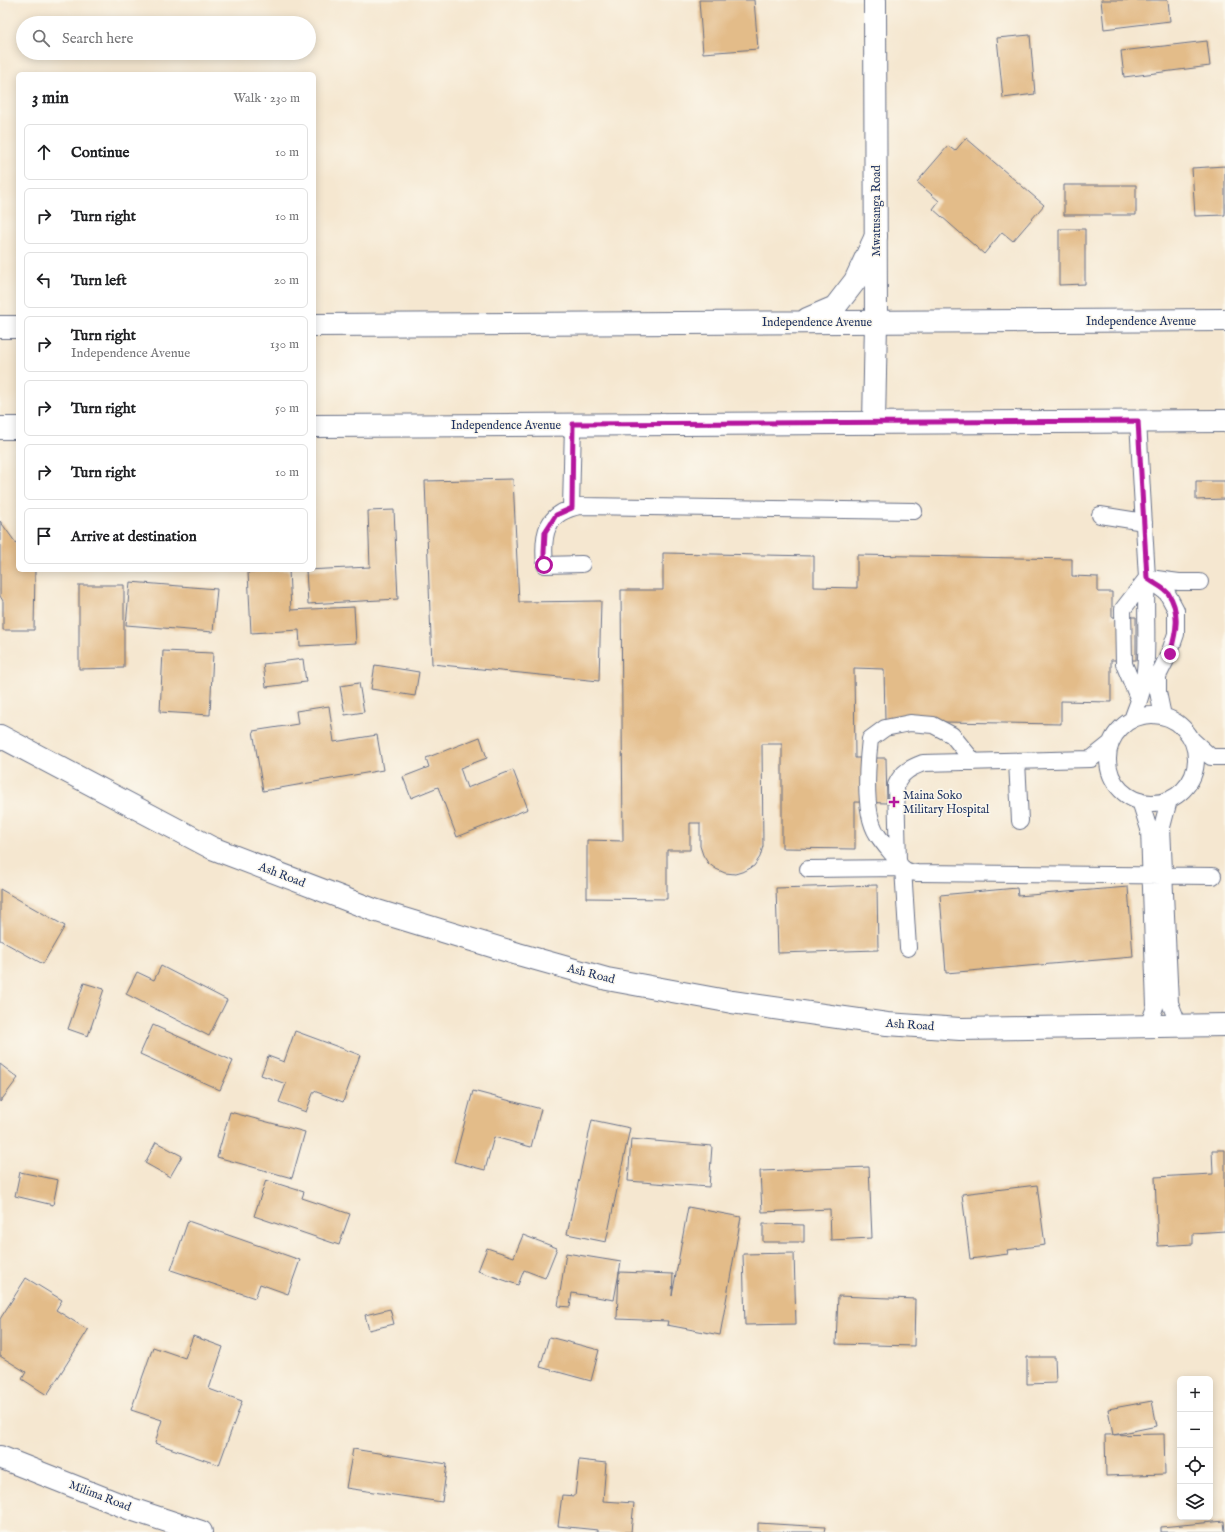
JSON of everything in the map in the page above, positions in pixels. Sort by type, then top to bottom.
[{"type":"main road","name":"Mwatusanga Road","points":[[874,423],[876,322],[875,0]]},
{"type":"main road","points":[[799,322],[835,307],[855,281],[876,236]]},
{"type":"main road","name":"Independence Avenue","points":[[316,325],[1225,320]]},
{"type":"main road","points":[[0,327],[16,327]]},
{"type":"main road","name":"Independence Avenue","points":[[316,426],[1225,421]]},
{"type":"main road","points":[[0,428],[16,428]]},
{"type":"main road","name":"Ash Road","points":[[0,736],[212,848],[374,910],[518,954],[607,979],[732,1002],[887,1024],[960,1029],[1225,1025]]},
{"type":"main road","name":"Milima Road","points":[[0,1457],[131,1508],[201,1532]]},
{"type":"lane","points":[[1132,720],[1142,691],[1146,653],[1147,578],[1138,421]]},
{"type":"lane","points":[[572,508],[573,424]]},
{"type":"lane","points":[[582,564],[544,565],[545,532],[556,515],[580,506],[914,511]]},
{"type":"lane","points":[[1100,515],[1144,522]]},
{"type":"lane","points":[[1147,578],[1179,582],[1200,582],[1181,596],[1174,605]]},
{"type":"lane","points":[[1147,578],[1167,593],[1176,610],[1176,634],[1170,654],[1158,676],[1158,692],[1163,716]]},
{"type":"lane","points":[[1139,700],[1124,664],[1123,609],[1147,578]]},
{"type":"lane","points":[[1149,714],[1163,716],[1172,720],[1183,728],[1191,740],[1195,750],[1196,761],[1193,772],[1188,784],[1181,792],[1169,800],[1155,803],[1140,801],[1120,789],[1113,778],[1109,767],[1109,755],[1112,743],[1116,733],[1124,724],[1132,720],[1149,714]]},
{"type":"lane","points":[[974,762],[952,735],[933,725],[910,723],[885,728],[870,739],[868,754],[867,806],[876,833],[900,865],[910,872],[1213,876]]},
{"type":"lane","points":[[1191,740],[1218,757],[1193,772]]},
{"type":"lane","points":[[908,948],[900,865],[896,785],[900,777],[909,768],[923,763],[1091,759],[1112,743]]},
{"type":"lane","points":[[1017,761],[1020,821]]},
{"type":"lane","points":[[1148,1026],[1155,1007],[1157,876],[1162,828],[1169,800]]},
{"type":"lane","points":[[1140,801],[1149,829],[1157,876],[1170,1003],[1179,1026]]},
{"type":"lane","points":[[808,869],[900,865]]},
{"type":"building","points":[[699,0],[754,0],[758,49],[703,53]]},
{"type":"building","points":[[1101,0],[1168,0],[1170,21],[1104,29]]},
{"type":"building","points":[[1030,35],[1035,94],[1003,98],[997,38]]},
{"type":"building","points":[[1207,41],[1210,66],[1124,77],[1121,51]]},
{"type":"building","points":[[966,138],[1044,205],[1013,241],[1002,232],[984,254],[933,209],[939,201],[917,182],[948,146],[955,151]]},
{"type":"building","points":[[1225,166],[1225,215],[1195,216],[1192,168]]},
{"type":"building","points":[[1064,185],[1136,185],[1136,215],[1064,215]]},
{"type":"building","points":[[1059,229],[1085,229],[1085,284],[1059,285]]},
{"type":"building","points":[[513,479],[519,602],[601,601],[599,681],[432,664],[425,481]]},
{"type":"building","points":[[1196,481],[1225,481],[1225,499],[1196,500]]},
{"type":"building","points":[[394,510],[398,599],[308,604],[306,572],[316,572],[316,570],[370,567],[368,511]]},
{"type":"building","points":[[0,521],[16,543],[16,572],[35,572],[34,630],[3,630],[3,601],[0,596]]},
{"type":"building","points":[[663,553],[814,556],[814,587],[857,588],[857,555],[1072,559],[1072,576],[1098,577],[1098,592],[1112,592],[1112,617],[1136,617],[1136,660],[1111,660],[1111,702],[1061,701],[1061,724],[885,721],[884,669],[854,668],[855,758],[886,758],[887,803],[855,802],[855,849],[782,848],[782,744],[762,744],[763,846],[760,857],[754,866],[735,874],[725,873],[716,869],[708,863],[703,855],[700,846],[700,823],[690,823],[690,850],[667,850],[667,899],[587,898],[587,840],[623,841],[621,590],[663,590]]},
{"type":"building","points":[[248,572],[289,572],[291,610],[354,607],[356,643],[300,646],[299,630],[251,633]]},
{"type":"building","points":[[130,582],[217,589],[213,632],[126,625]]},
{"type":"building","points":[[79,585],[124,585],[124,668],[79,669]]},
{"type":"building","points":[[163,651],[213,653],[210,715],[160,712]]},
{"type":"building","points":[[303,659],[306,682],[266,687],[263,664]]},
{"type":"building","points":[[375,665],[419,672],[415,696],[371,689]]},
{"type":"building","points":[[359,683],[364,712],[345,715],[340,686]]},
{"type":"building","points":[[329,706],[334,742],[377,735],[383,770],[263,791],[253,731],[298,724],[296,711]]},
{"type":"building","points":[[480,737],[487,758],[460,768],[467,788],[513,770],[528,809],[457,837],[438,787],[411,798],[403,777],[429,767],[426,758]]},
{"type":"building","points":[[877,885],[878,950],[778,953],[776,888]]},
{"type":"building","points":[[1128,887],[1133,957],[946,973],[940,895],[1017,888],[1018,896]]},
{"type":"building","points":[[0,889],[65,926],[43,964],[0,940]]},
{"type":"building","points":[[161,966],[227,1000],[209,1036],[126,994],[137,972],[154,980]]},
{"type":"building","points":[[84,983],[104,989],[88,1036],[68,1029]]},
{"type":"building","points":[[153,1025],[233,1061],[220,1090],[140,1054]]},
{"type":"building","points":[[295,1031],[360,1055],[343,1102],[314,1091],[306,1112],[279,1102],[286,1084],[261,1075],[268,1056],[284,1062]]},
{"type":"building","points":[[0,1064],[18,1078],[0,1102]]},
{"type":"building","points":[[473,1091],[541,1109],[531,1147],[494,1137],[485,1170],[454,1162]]},
{"type":"building","points":[[230,1112],[305,1132],[292,1178],[217,1157]]},
{"type":"building","points":[[592,1120],[630,1128],[606,1242],[567,1234]]},
{"type":"building","points":[[631,1139],[712,1146],[709,1187],[628,1181]]},
{"type":"building","points":[[156,1142],[182,1156],[170,1177],[145,1163]]},
{"type":"building","points":[[1212,1150],[1225,1150],[1225,1231],[1193,1233],[1193,1244],[1158,1246],[1155,1177],[1213,1174]]},
{"type":"building","points":[[869,1167],[872,1238],[831,1240],[830,1209],[762,1212],[760,1171]]},
{"type":"building","points":[[20,1172],[58,1180],[53,1205],[15,1196]]},
{"type":"building","points":[[266,1180],[304,1192],[302,1198],[350,1214],[339,1245],[254,1216]]},
{"type":"building","points":[[1037,1185],[1045,1245],[1007,1250],[1008,1254],[970,1259],[962,1194]]},
{"type":"building","points":[[688,1207],[741,1217],[720,1335],[667,1325],[668,1321],[617,1319],[619,1272],[673,1274],[672,1296]]},
{"type":"building","points":[[188,1221],[300,1260],[288,1294],[260,1284],[255,1298],[171,1270]]},
{"type":"building","points":[[763,1224],[804,1225],[804,1242],[763,1242]]},
{"type":"building","points":[[523,1235],[557,1248],[545,1278],[524,1270],[518,1285],[478,1271],[487,1248],[514,1257]]},
{"type":"building","points":[[566,1253],[621,1262],[614,1300],[572,1293],[570,1307],[558,1306]]},
{"type":"building","points":[[794,1253],[796,1324],[745,1325],[743,1254]]},
{"type":"building","points":[[26,1278],[62,1300],[56,1310],[88,1330],[47,1395],[22,1379],[26,1372],[0,1356],[0,1319]]},
{"type":"building","points":[[838,1296],[915,1299],[914,1346],[836,1344]]},
{"type":"building","points":[[390,1309],[394,1324],[369,1330],[365,1315]]},
{"type":"building","points":[[193,1336],[223,1347],[209,1389],[242,1401],[219,1465],[155,1443],[162,1420],[131,1410],[153,1347],[185,1358]]},
{"type":"building","points":[[549,1337],[599,1350],[591,1381],[540,1367]]},
{"type":"building","points":[[1027,1357],[1055,1357],[1056,1383],[1027,1384]]},
{"type":"building","points":[[1152,1401],[1157,1426],[1113,1435],[1108,1409]]},
{"type":"building","points":[[1164,1434],[1165,1474],[1106,1476],[1105,1435]]},
{"type":"building","points":[[353,1449],[447,1464],[442,1502],[346,1488]]},
{"type":"building","points":[[579,1460],[606,1463],[603,1501],[634,1503],[631,1532],[598,1532],[598,1530],[558,1526],[562,1495],[575,1496]]},
{"type":"building","points":[[1224,1521],[1225,1532],[1161,1532],[1161,1527]]},
{"type":"building","points":[[758,1523],[825,1527],[824,1532],[758,1532]]},
{"type":"place","name":"Maina Soko Military Hospital","points":[[894,802]]},
{"type":"route","points":[[544,565],[545,532],[556,515],[572,508],[573,424],[1138,421],[1147,578],[1167,593],[1176,610],[1176,634],[1170,654]]}]
